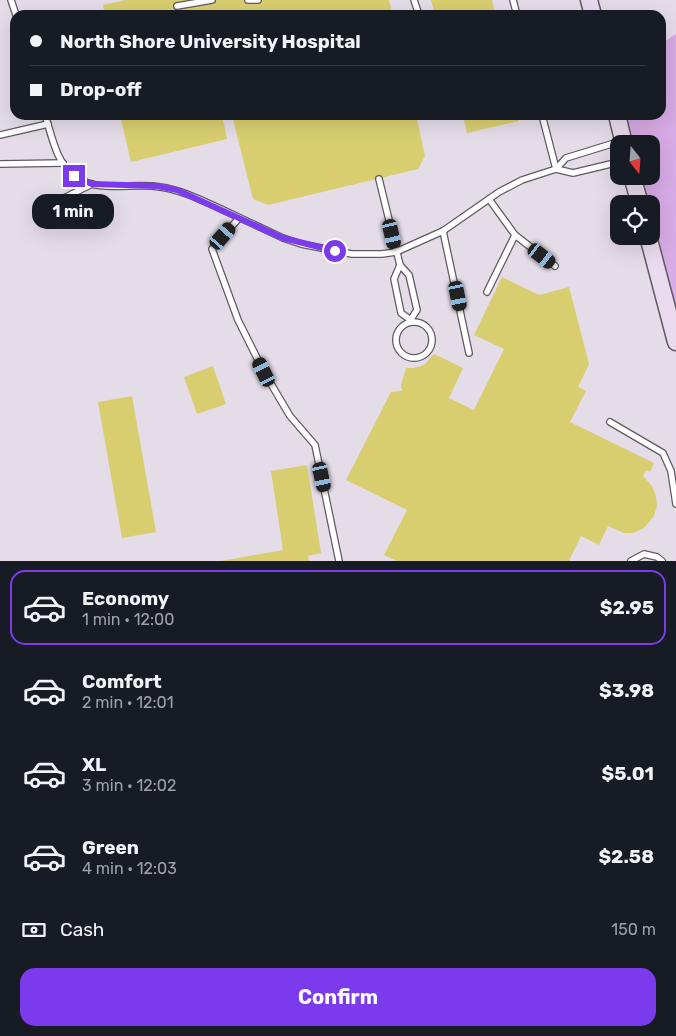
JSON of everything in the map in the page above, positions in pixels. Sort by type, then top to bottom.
[{"type":"main road","points":[[618,120],[621,135]]},
{"type":"main road","points":[[650,245],[676,342]]},
{"type":"lane","points":[[177,6],[212,0]]},
{"type":"lane","points":[[248,0],[258,0]]},
{"type":"lane","points":[[47,120],[63,163],[74,176],[92,184],[157,186],[177,190],[301,244],[352,254],[396,252],[443,231],[489,199],[522,180],[556,168],[566,158],[610,146]]},
{"type":"lane","points":[[543,120],[556,168]]},
{"type":"lane","points":[[0,134],[48,124]]},
{"type":"lane","points":[[0,164],[63,163]]},
{"type":"lane","points":[[556,168],[573,173],[610,164]]},
{"type":"lane","points":[[379,178],[396,252],[400,265],[409,275],[417,310],[411,320],[398,331],[396,342],[401,352],[411,358],[417,358],[428,351],[431,346],[432,334],[424,324],[411,320],[401,313],[394,279],[400,265]]},
{"type":"lane","points":[[58,201],[92,184]]},
{"type":"lane","points":[[489,199],[514,235],[555,266]]},
{"type":"lane","points":[[239,218],[212,249],[238,320],[264,372],[290,416],[315,445],[339,561]]},
{"type":"lane","points":[[443,231],[469,353]]},
{"type":"lane","points":[[487,292],[514,235]]},
{"type":"lane","points":[[610,422],[663,453],[671,470],[676,504]]},
{"type":"lane","points":[[632,561],[644,554],[657,557],[662,561]]},
{"type":"shaded area","points":[[676,34],[676,342],[653,245],[660,245],[660,195],[637,195],[635,185],[660,185],[660,135],[622,135],[617,120],[666,120],[666,41]]},
{"type":"building","points":[[125,0],[389,0],[392,10],[104,10],[103,5]]},
{"type":"building","points":[[431,0],[492,0],[494,10],[434,10]]},
{"type":"building","points":[[121,120],[223,120],[227,139],[131,162]]},
{"type":"building","points":[[233,120],[417,120],[425,156],[418,169],[268,205],[253,199]]},
{"type":"building","points":[[464,120],[519,120],[519,121],[467,133]]},
{"type":"building","points":[[502,277],[539,295],[569,287],[589,364],[578,387],[586,391],[570,422],[654,463],[650,472],[646,470],[643,476],[652,486],[656,496],[657,506],[654,516],[644,528],[633,533],[624,533],[608,526],[599,545],[581,536],[569,561],[397,561],[384,555],[407,510],[346,480],[391,392],[402,391],[401,385],[406,368],[424,365],[434,354],[463,368],[449,398],[474,410],[504,349],[474,335]]},
{"type":"building","points":[[213,366],[226,404],[197,414],[184,377]]},
{"type":"building","points":[[132,396],[156,532],[122,538],[98,402]]},
{"type":"building","points":[[307,465],[321,553],[308,556],[309,561],[221,561],[283,550],[271,471]]},
{"type":"route","points":[[74,176],[92,184],[157,186],[177,190],[283,238],[335,251]]}]
